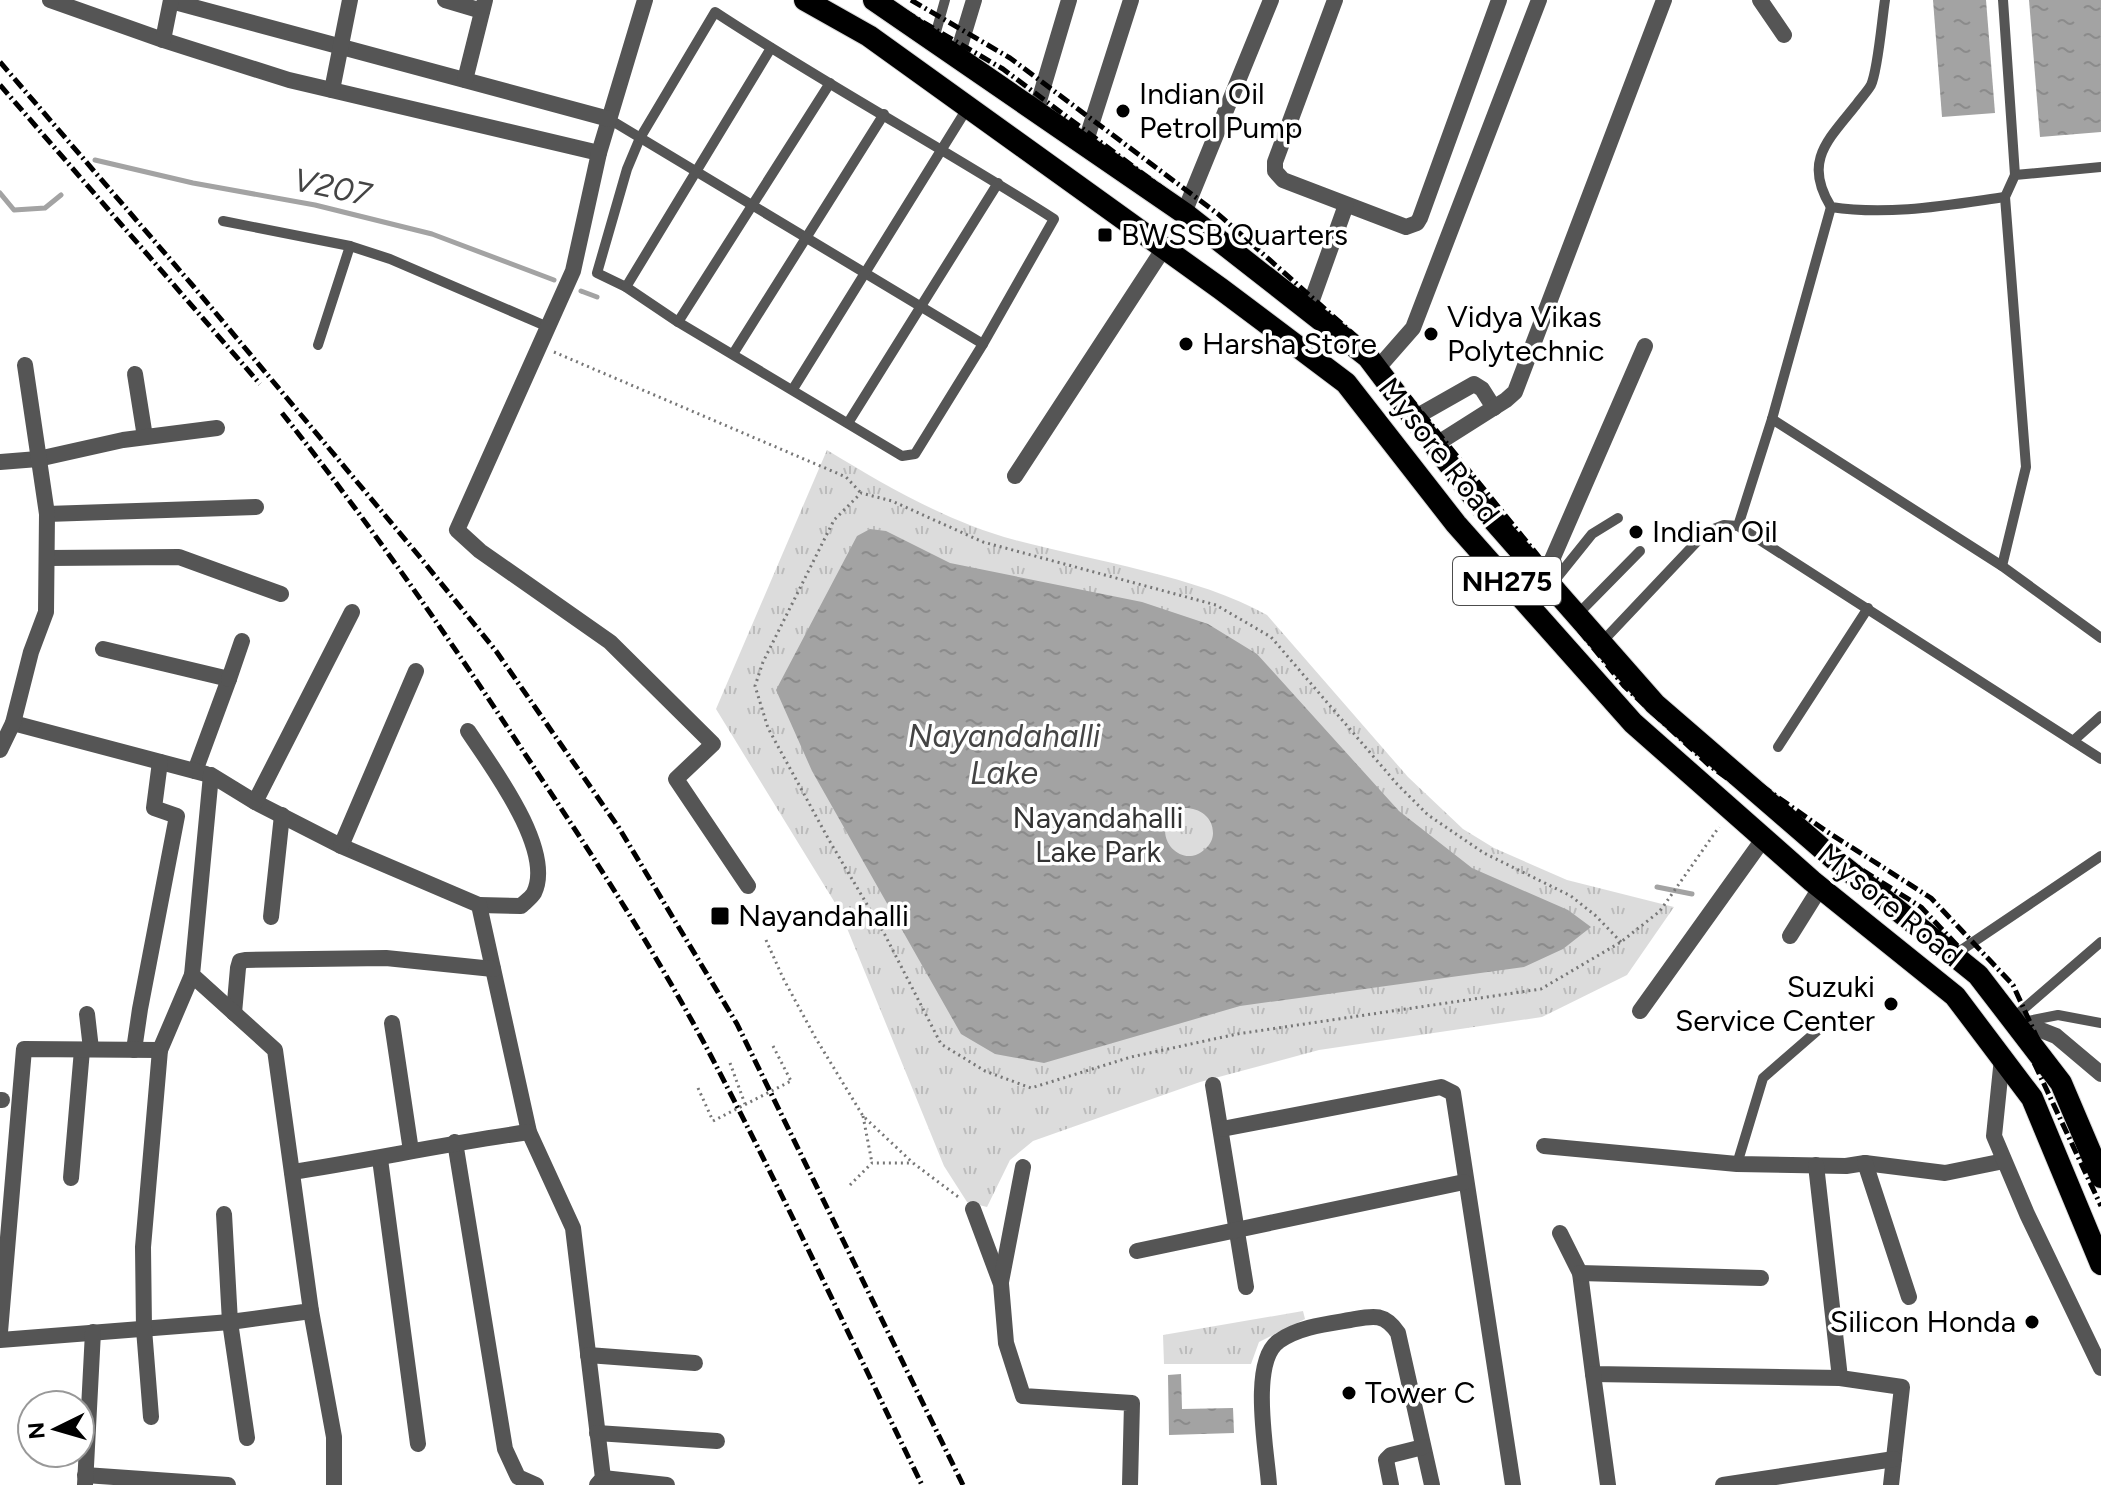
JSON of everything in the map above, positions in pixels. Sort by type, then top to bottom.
[{"type":"highway","name":"Mysore Road","points":[[805,0],[869,36],[1346,383],[1456,524],[1633,723],[1820,888],[1955,996],[2032,1098],[2101,1264]]},
{"type":"highway","name":"Mysore Road","points":[[874,0],[1184,213],[1368,357],[1479,504],[1655,704],[1834,859],[1978,975],[2017,1021],[2061,1083],[2101,1177]]},
{"type":"highway","points":[[1633,723],[1655,704]]},
{"type":"street","points":[[50,0],[88,6],[163,40],[289,80],[599,153]]},
{"type":"street","points":[[332,90],[350,0]]},
{"type":"street","points":[[445,0],[484,5],[465,80]]},
{"type":"street","points":[[645,0],[599,153],[573,271],[457,530],[480,551],[610,642],[713,744],[676,779],[748,886]]},
{"type":"street","points":[[957,56],[974,0]]},
{"type":"street","points":[[1036,111],[1069,0]]},
{"type":"street","points":[[1085,144],[1131,0]]},
{"type":"street","points":[[1184,213],[1271,0]]},
{"type":"street","points":[[1335,0],[1275,162],[1275,171],[1277,177],[1283,180],[1406,227],[1417,223],[1499,0]]},
{"type":"street","points":[[1377,369],[1413,328],[1539,0]]},
{"type":"street","points":[[1435,445],[1515,392],[1664,0]]},
{"type":"street","points":[[1760,0],[1784,35]]},
{"type":"street","points":[[163,40],[171,1],[609,119]]},
{"type":"street","points":[[1308,311],[1346,205]]},
{"type":"street","points":[[1015,476],[1164,248]]},
{"type":"street","points":[[1547,581],[1645,346]]},
{"type":"street","points":[[0,750],[13,723],[31,652],[46,612],[47,514],[25,365]]},
{"type":"street","points":[[135,374],[145,437]]},
{"type":"street","points":[[1414,418],[1474,384],[1486,394],[1494,408]]},
{"type":"street","points":[[0,462],[38,459],[145,437],[217,428]]},
{"type":"street","points":[[47,514],[256,507]]},
{"type":"street","points":[[48,558],[179,557],[281,594]]},
{"type":"street","points":[[255,802],[352,612]]},
{"type":"street","points":[[151,1417],[144,1329],[143,1247],[160,1050],[192,975],[203,773],[242,641]]},
{"type":"street","points":[[103,649],[229,679]]},
{"type":"street","points":[[341,846],[416,671]]},
{"type":"street","points":[[13,723],[203,773],[341,846],[479,905],[521,906],[533,894],[537,879],[534,849],[522,815],[468,731]]},
{"type":"street","points":[[134,1050],[177,816],[154,808],[160,762]]},
{"type":"street","points":[[271,917],[282,815]]},
{"type":"street","points":[[1640,1011],[1764,838]]},
{"type":"street","points":[[1790,936],[1820,888]]},
{"type":"street","points":[[479,905],[529,1132],[573,1228],[600,1482],[667,1485]]},
{"type":"street","points":[[234,1013],[238,968],[240,961],[245,960],[386,958],[493,969]]},
{"type":"street","points":[[192,975],[275,1050],[311,1311],[334,1437],[334,1485]]},
{"type":"street","points":[[71,1178],[86,1050],[87,1014]]},
{"type":"street","points":[[2017,1021],[2056,1036],[2101,1074]]},
{"type":"street","points":[[392,1023],[411,1151]]},
{"type":"street","points":[[0,1332],[24,1049],[160,1050]]},
{"type":"street","points":[[2002,1058],[1994,1136],[2027,1214],[2101,1368]]},
{"type":"street","points":[[1213,1085],[1246,1287]]},
{"type":"street","points":[[1222,1129],[1441,1087],[1453,1093],[1464,1182],[1513,1485]]},
{"type":"street","points":[[292,1172],[380,1159],[455,1142],[529,1132]]},
{"type":"street","points":[[455,1142],[505,1449],[518,1477],[536,1485]]},
{"type":"street","points":[[1544,1146],[1737,1164],[1865,1163],[1945,1173],[2004,1161]]},
{"type":"street","points":[[380,1159],[418,1444]]},
{"type":"street","points":[[1865,1163],[1909,1297]]},
{"type":"street","points":[[1816,1165],[1840,1378]]},
{"type":"street","points":[[1023,1167],[1001,1284],[1006,1343],[1023,1396],[1132,1403],[1130,1485]]},
{"type":"street","points":[[1137,1251],[1464,1182]]},
{"type":"street","points":[[973,1209],[1001,1284]]},
{"type":"street","points":[[224,1214],[230,1322],[247,1438]]},
{"type":"street","points":[[1560,1233],[1580,1273],[1608,1485]]},
{"type":"street","points":[[1580,1273],[1761,1278]]},
{"type":"street","points":[[0,1340],[230,1322],[311,1311]]},
{"type":"street","points":[[1269,1485],[1262,1384],[1270,1348],[1309,1327],[1374,1315],[1388,1320],[1398,1333],[1432,1485]]},
{"type":"street","points":[[93,1332],[85,1480],[228,1485]]},
{"type":"street","points":[[588,1355],[695,1363]]},
{"type":"street","points":[[1593,1374],[1840,1378],[1902,1387],[1891,1485]]},
{"type":"street","points":[[597,1433],[717,1441]]},
{"type":"street","points":[[1391,1485],[1386,1460],[1391,1455],[1423,1447]]},
{"type":"street","points":[[1723,1485],[1894,1459]]},
{"type":"lane","points":[[934,39],[945,0]]},
{"type":"lane","points":[[1738,526],[1772,419],[1831,207],[1822,193],[1817,175],[1819,159],[1827,142],[1871,85],[1885,0]]},
{"type":"lane","points":[[2002,566],[2026,467],[2005,197],[2015,175],[2003,0]]},
{"type":"lane","points":[[715,12],[771,48],[943,149],[1054,219],[983,344],[915,454],[902,456],[678,322],[626,287],[597,273],[627,169],[640,138],[715,12]]},
{"type":"lane","points":[[626,287],[771,48]]},
{"type":"lane","points":[[678,322],[830,83]]},
{"type":"lane","points":[[793,389],[968,107]]},
{"type":"lane","points":[[733,354],[884,114]]},
{"type":"lane","points":[[609,119],[983,344]]},
{"type":"lane","points":[[2015,175],[2101,167]]},
{"type":"lane","points":[[848,423],[998,183]]},
{"type":"lane","points":[[1831,207],[1852,210],[1926,208],[2005,197]]},
{"type":"lane","points":[[223,221],[350,246],[421,270],[548,327]]},
{"type":"lane","points":[[318,345],[350,246]]},
{"type":"lane","points":[[1772,419],[2002,566],[2101,638]]},
{"type":"lane","points":[[1547,581],[1592,534],[1618,518]]},
{"type":"lane","points":[[1601,643],[1706,532],[1724,525],[1738,526],[2101,759]]},
{"type":"lane","points":[[1577,615],[1640,551]]},
{"type":"lane","points":[[1778,747],[1868,608]]},
{"type":"lane","points":[[2073,741],[2101,716]]},
{"type":"lane","points":[[1954,955],[2101,856]]},
{"type":"lane","points":[[2017,1021],[2101,942]]},
{"type":"lane","points":[[2017,1021],[2058,1015],[2101,1023]]},
{"type":"lane","points":[[1737,1164],[1763,1078],[1817,1031]]},
{"type":"path","points":[[540,346],[846,477],[861,493],[892,501],[983,542],[1216,605],[1271,637],[1397,784],[1428,815],[1484,853],[1571,896],[1621,942]]},
{"type":"path","points":[[861,493],[834,520],[763,662],[755,686],[768,728],[885,935],[941,1044],[985,1071],[1031,1088],[1131,1057],[1237,1034],[1541,989],[1621,942],[1660,911],[1731,809]]},
{"type":"path","points":[[766,940],[808,1025],[863,1116],[913,1163],[973,1209]]},
{"type":"path","points":[[698,1088],[713,1121],[791,1081],[773,1046]]},
{"type":"path","points":[[730,1063],[745,1104]]},
{"type":"path","points":[[863,1116],[872,1163]]},
{"type":"path","points":[[850,1185],[872,1163],[913,1163]]},
{"type":"green space","name":"Nayandahalli Lake","points":[[827,450],[895,490],[990,532],[1178,580],[1240,601],[1267,615],[1408,777],[1463,829],[1494,848],[1567,880],[1674,907],[1627,975],[1542,1017],[1319,1050],[1200,1082],[1033,1141],[1010,1160],[987,1207],[967,1202],[944,1166],[840,911],[716,709]]},
{"type":"green space","points":[[1303,1311],[1305,1319],[1259,1342],[1251,1364],[1164,1364],[1163,1335]]},
{"type":"water","points":[[1933,0],[1986,0],[1995,113],[1942,117]]},
{"type":"water","points":[[2029,0],[2101,0],[2101,132],[2040,137]]},
{"type":"water","name":"Nayandahalli Lake","points":[[870,529],[886,531],[950,563],[1142,602],[1208,624],[1257,654],[1399,811],[1472,868],[1568,910],[1591,927],[1563,949],[1524,967],[1240,1006],[1044,1063],[995,1054],[961,1034],[812,771],[776,690],[857,536]],"holes":[[[1183,808],[1207,817],[1213,835],[1205,849],[1185,856],[1169,845],[1166,826],[1171,816]]]},
{"type":"water","points":[[1181,1374],[1182,1409],[1233,1408],[1234,1433],[1169,1435],[1168,1375]]},
{"type":"waterway","name":"V207","points":[[95,160],[193,183],[315,205],[432,234],[554,280]]},
{"type":"waterway","name":"V207","points":[[0,193],[14,210],[45,208],[61,195]]},
{"type":"waterway","name":"V207","points":[[581,291],[597,297]]},
{"type":"waterway","name":"V207","points":[[1657,887],[1692,894]]},
{"type":"railway","points":[[885,0],[1003,69],[1210,224],[1361,359],[1624,686],[1710,766],[1816,841],[1921,907],[2001,992],[2101,1206]]},
{"type":"railway","points":[[911,0],[1010,58],[1218,214],[1370,349],[1633,677],[1719,756],[1826,831],[1931,898],[2013,985],[2092,1158]]},
{"type":"railway","points":[[0,62],[194,287],[496,651],[619,828],[737,1024],[963,1485]]},
{"type":"railway","points":[[0,85],[260,384]]},
{"type":"railway","points":[[282,413],[436,622],[644,939],[690,1017],[738,1109],[922,1485]]},
{"type":"place","name":"Indian Oil Petrol Pump","points":[[1123,111]]},
{"type":"place","name":"BWSSB Quarters","points":[[1105,235]]},
{"type":"place","name":"Vidya Vikas Polytechnic","points":[[1431,334]]},
{"type":"place","name":"Harsha Store","points":[[1186,344]]},
{"type":"place","name":"Indian Oil","points":[[1636,532]]},
{"type":"place","name":"Nayandahalli","points":[[720,916]]},
{"type":"place","name":"Suzuki Service Center","points":[[1891,1004]]},
{"type":"place","name":"Silicon Honda","points":[[2032,1322]]},
{"type":"place","name":"Tower C","points":[[1349,1393]]},
{"type":"park label","name":"Nayandahalli Lake Park","points":[[1098,835]]}]
